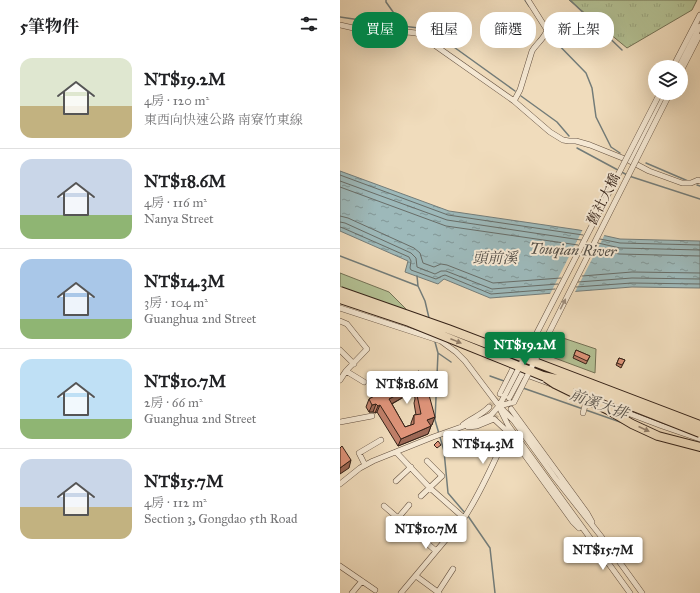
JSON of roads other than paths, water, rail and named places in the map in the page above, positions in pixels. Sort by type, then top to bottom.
[{"type":"highway","points":[[340,291],[448,329],[700,425]]},
{"type":"highway","points":[[340,298],[409,322],[544,376],[561,380],[601,394],[700,433]]},
{"type":"highway","points":[[544,376],[554,384],[658,436],[700,447]]},
{"type":"street","points":[[514,101],[520,90],[532,51],[545,36],[547,30],[528,0]]},
{"type":"street","points":[[677,60],[700,15]]},
{"type":"street","points":[[340,25],[388,35],[399,32],[416,33],[514,101],[550,132],[563,140],[576,141],[590,145],[630,161],[649,171],[682,183],[691,183],[698,180],[700,181]]},
{"type":"street","points":[[683,60],[700,26]]},
{"type":"street","points":[[687,60],[700,34]]},
{"type":"street","name":"舊社大橋","points":[[507,397],[656,100]]},
{"type":"street","points":[[630,161],[661,100]]},
{"type":"street","name":"舊社大橋","points":[[507,397],[666,100]]},
{"type":"street","points":[[340,304],[348,311]]},
{"type":"street","points":[[340,308],[441,341],[456,352],[465,361],[499,406],[514,422],[642,593]]},
{"type":"street","points":[[340,321],[347,324],[367,349],[346,371],[340,380]]},
{"type":"street","points":[[499,406],[507,397],[506,386],[523,349]]},
{"type":"street","points":[[340,350],[354,364]]},
{"type":"street","points":[[513,370],[700,439]]},
{"type":"street","points":[[346,371],[364,382]]},
{"type":"street","points":[[340,484],[360,468],[373,461],[491,415],[514,390],[522,374]]},
{"type":"street","points":[[572,392],[586,402],[603,403]]},
{"type":"street","points":[[583,413],[586,402]]},
{"type":"street","points":[[499,406],[508,425],[630,593]]},
{"type":"street","points":[[461,427],[468,420],[486,411],[489,407]]},
{"type":"street","points":[[511,409],[587,513],[600,535]]},
{"type":"street","points":[[340,422],[372,416]]},
{"type":"street","points":[[461,427],[477,426],[494,419],[508,432],[573,522],[590,539]]},
{"type":"street","points":[[401,593],[464,518],[480,492],[508,432]]},
{"type":"street","points":[[365,465],[359,453],[381,440]]},
{"type":"street","points":[[396,452],[430,488],[464,518]]},
{"type":"street","points":[[421,496],[442,476],[427,461]]},
{"type":"street","points":[[396,481],[410,467]]},
{"type":"street","points":[[398,518],[409,505]]},
{"type":"street","points":[[384,506],[436,551]]},
{"type":"street","points":[[340,566],[375,590]]},
{"type":"street","points":[[416,576],[438,593],[453,569]]},
{"type":"street","points":[[352,593],[362,581]]},
{"type":"water","name":"頭前溪","points":[[340,171],[449,211],[579,230],[620,239],[700,241],[700,288],[632,287],[490,298],[444,279],[438,284],[405,272],[408,261],[340,231]]},
{"type":"waterway","points":[[386,0],[393,12]]},
{"type":"waterway","points":[[525,0],[529,6]]},
{"type":"waterway","points":[[570,0],[622,50]]},
{"type":"waterway","points":[[340,17],[419,28],[433,32],[515,91]]},
{"type":"waterway","points":[[562,48],[586,73],[592,88],[596,117],[611,147],[620,153]]},
{"type":"waterway","points":[[521,96],[557,122],[569,136]]},
{"type":"waterway","points":[[577,148],[629,176],[700,199]]},
{"type":"waterway","points":[[646,163],[688,181]]},
{"type":"waterway","name":"前溪大排","points":[[340,256],[418,286],[425,301],[429,318]]},
{"type":"waterway","points":[[417,276],[418,286]]},
{"type":"waterway","points":[[435,342],[438,353],[435,420],[444,451],[448,493],[465,513]]},
{"type":"waterway","name":"前溪大排","points":[[438,353],[451,362]]},
{"type":"waterway","name":"前溪大排","points":[[490,376],[504,381]]},
{"type":"waterway","name":"前溪大排","points":[[523,388],[623,423]]},
{"type":"waterway","points":[[468,516],[490,548],[495,593]]},
{"type":"tunnel","points":[[489,407],[500,394]]},
{"type":"tunnel","points":[[494,419],[509,398]]},
{"type":"water label","name":"Touqian River","points":[[573,250]]}]
